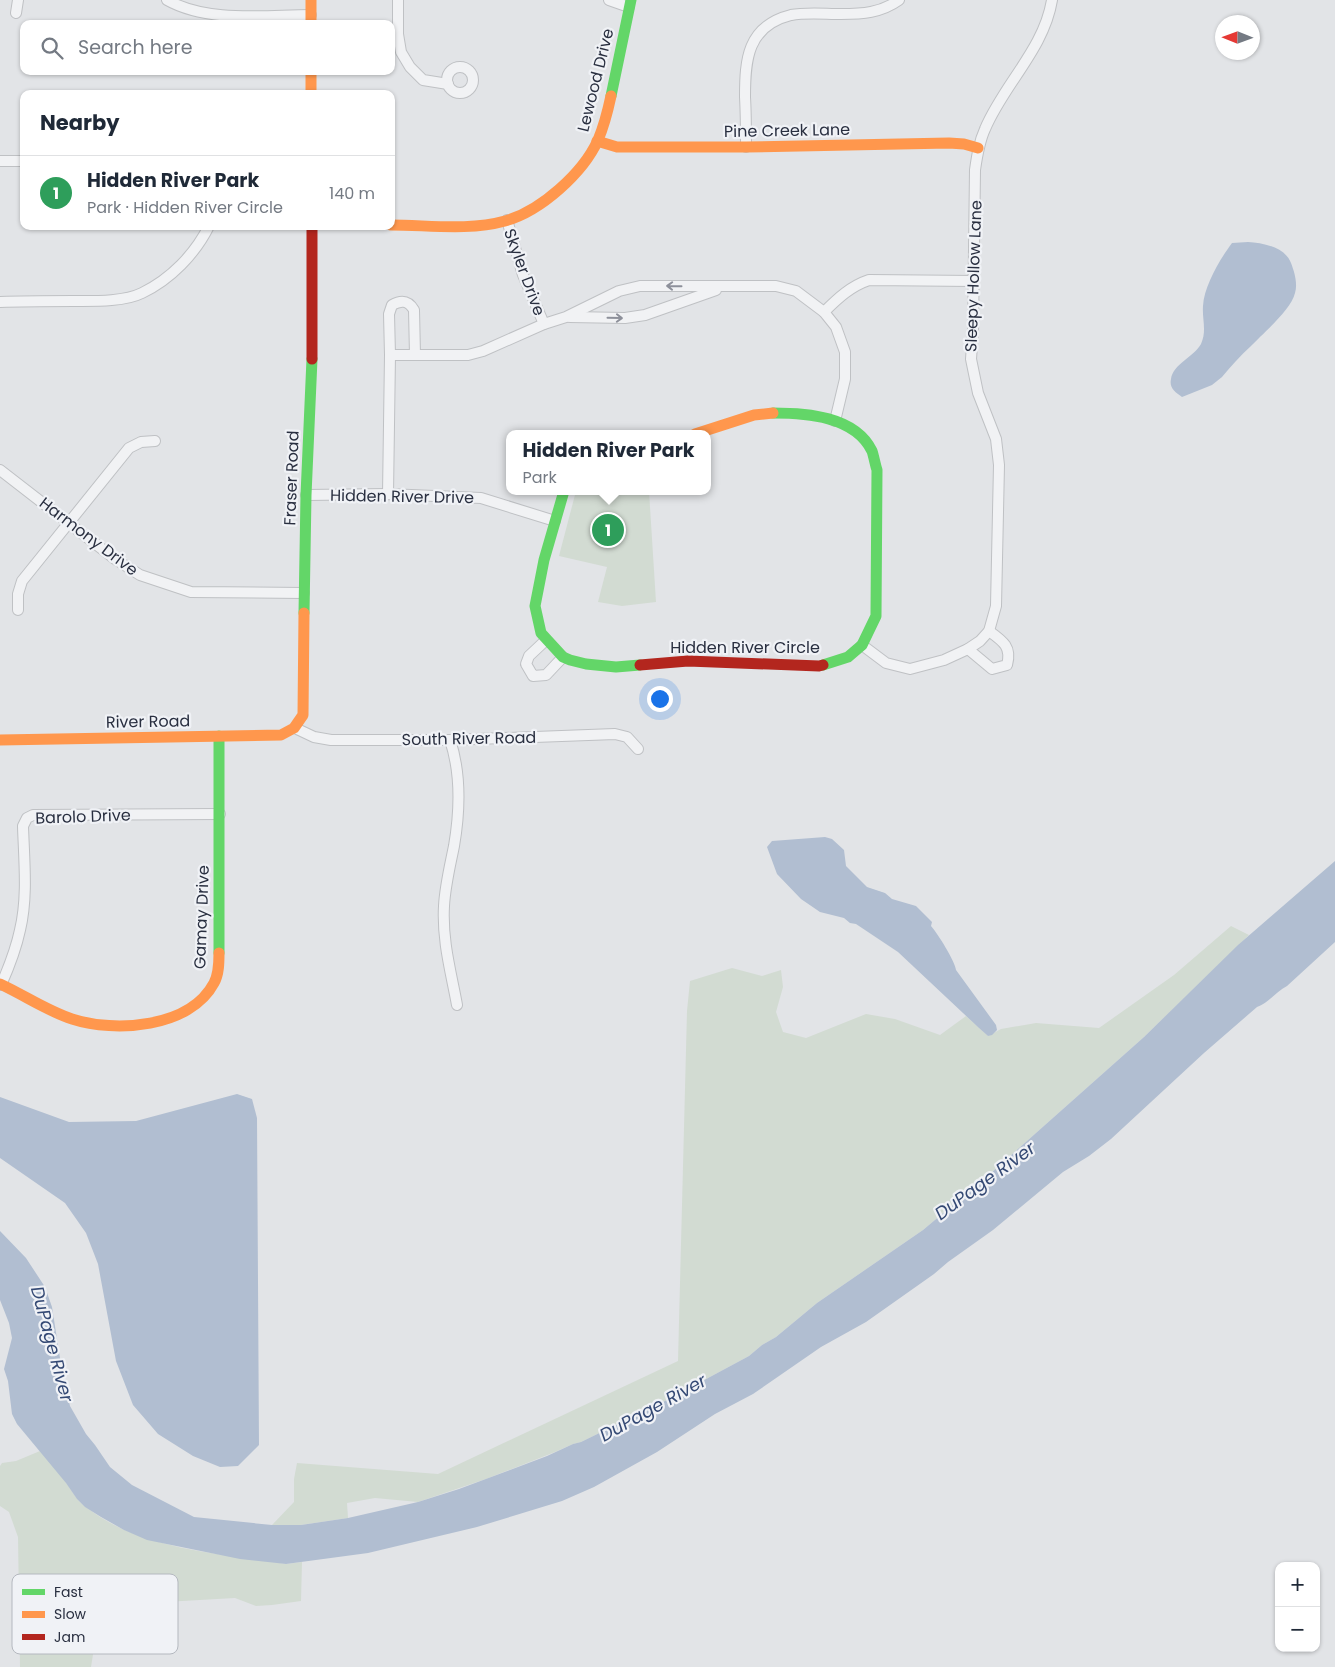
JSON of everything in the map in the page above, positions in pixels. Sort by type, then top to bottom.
[{"type":"street","points":[[16,13],[18,0]]},
{"type":"street","points":[[167,0],[175,5],[221,15],[311,19],[311,0]]},
{"type":"street","points":[[398,0],[398,34],[401,52],[410,67],[423,80],[448,84]]},
{"type":"street","points":[[609,0],[630,3]]},
{"type":"street","points":[[746,147],[745,68],[750,47],[759,33],[772,23],[792,15],[863,14],[879,11],[899,0]]},
{"type":"street","name":"Sleepy Hollow Lane","points":[[989,631],[996,606],[999,465],[996,439],[978,393],[971,359],[975,170],[978,148],[985,128],[1034,48],[1044,27],[1052,0]]},
{"type":"street","name":"Lewood Drive","points":[[395,225],[469,225],[507,220],[528,212],[551,196],[569,180],[597,142],[607,114],[630,3]]},
{"type":"street","points":[[311,75],[311,90]]},
{"type":"street","name":"Pine Creek Lane","points":[[597,142],[617,147],[746,147],[949,143],[964,144],[978,148]]},
{"type":"street","points":[[0,161],[20,161]]},
{"type":"street","name":"Skyler Drive","points":[[507,220],[523,275],[544,324]]},
{"type":"street","points":[[0,302],[108,300],[141,294],[169,276],[202,241],[207,230]]},
{"type":"street","name":"Fraser Road","points":[[295,728],[300,723],[303,715],[306,495],[312,363],[312,230]]},
{"type":"street","points":[[824,312],[838,298],[857,284],[869,280],[974,281]]},
{"type":"street","points":[[390,354],[468,355],[483,351],[544,324],[566,317],[619,291],[640,286],[776,286],[796,291],[824,312],[836,327],[845,352],[845,379],[835,421]]},
{"type":"street","points":[[566,317],[625,318],[645,315],[723,287]]},
{"type":"street","points":[[388,494],[389,314],[392,305],[398,301],[411,304],[414,310],[415,355]]},
{"type":"street","name":"Hidden River Circle","points":[[562,657],[586,664],[616,667],[688,661],[819,666],[848,657],[862,645],[876,616],[877,470],[870,449],[856,432],[835,421],[794,414],[754,415],[711,430]]},
{"type":"street","points":[[18,610],[18,594],[22,580],[68,522],[129,448],[141,442],[155,441]]},
{"type":"street","name":"Harmony Drive","points":[[0,470],[115,559],[140,576],[191,592],[304,593]]},
{"type":"street","name":"Hidden River Drive","points":[[306,495],[388,494],[481,498],[555,521]]},
{"type":"street","points":[[546,640],[529,656],[526,664],[533,676],[546,675],[562,657],[546,640],[539,627],[535,600],[563,495]]},
{"type":"street","points":[[862,645],[886,663],[910,669],[944,660],[968,649],[980,641],[989,631],[1008,649],[1009,658],[1007,665],[992,669],[968,649]]},
{"type":"street","name":"River Road","points":[[0,740],[281,735],[295,728]]},
{"type":"street","name":"South River Road","points":[[295,728],[314,737],[331,740],[450,740],[615,734],[627,736],[638,750]]},
{"type":"street","name":"Gamay Drive","points":[[0,984],[74,1019],[121,1026],[166,1019],[187,1010],[204,997],[215,981],[219,960],[219,736]]},
{"type":"street","points":[[450,740],[456,759],[458,817],[446,880],[443,924],[445,947],[457,1005]]},
{"type":"street","name":"Barolo Drive","points":[[0,984],[14,954],[21,929],[24,900],[23,826],[27,818],[34,816],[220,814]]},
{"type":"shaded area","points":[[575,495],[649,495],[656,602],[622,606],[598,602],[607,567],[559,556]]},
{"type":"shaded area","points":[[1231,926],[1249,935],[1144,1037],[991,1173],[923,1230],[817,1303],[776,1337],[762,1345],[749,1356],[669,1399],[581,1442],[486,1479],[418,1502],[375,1498],[347,1503],[348,1518],[301,1525],[272,1525],[294,1502],[294,1479],[297,1463],[438,1474],[678,1361],[687,1011],[690,981],[732,968],[762,976],[781,970],[783,987],[776,1012],[783,1032],[806,1038],[866,1014],[895,1019],[940,1035],[966,1016],[988,1036],[1001,1029],[1036,1023],[1099,1028],[1174,975]]},
{"type":"shaded area","points":[[40,1451],[83,1505],[107,1521],[155,1541],[181,1548],[286,1564],[302,1562],[301,1601],[256,1606],[235,1598],[178,1601],[178,1574],[19,1574],[18,1537],[9,1512],[0,1506],[0,1466],[2,1463],[16,1461]]},
{"type":"shaded area","points":[[20,1654],[93,1654],[91,1667],[20,1667]]},
{"type":"water","points":[[1232,243],[1260,243],[1284,253],[1291,263],[1293,270],[1296,281],[1295,293],[1288,307],[1276,321],[1239,357],[1222,377],[1212,385],[1182,397],[1172,387],[1171,379],[1176,369],[1198,349],[1203,339],[1204,298],[1209,281]]},
{"type":"water","points":[[825,837],[832,839],[844,850],[846,866],[867,887],[885,893],[892,899],[916,906],[932,922],[931,926],[953,960],[956,970],[996,1025],[997,1030],[992,1035],[988,1036],[898,952],[856,924],[850,923],[844,918],[820,912],[801,899],[777,874],[767,847],[772,841]]},
{"type":"water","name":"DuPage River","points":[[1335,861],[1335,942],[1287,986],[1257,1007],[1204,1053],[1111,1139],[1089,1156],[1063,1172],[993,1230],[866,1322],[821,1347],[753,1394],[715,1414],[657,1452],[594,1487],[562,1501],[477,1527],[368,1553],[286,1564],[240,1559],[147,1540],[124,1530],[85,1507],[17,1424],[12,1414],[8,1381],[4,1369],[12,1338],[9,1323],[0,1300],[0,1231],[26,1258],[45,1287],[52,1307],[62,1371],[70,1406],[86,1434],[110,1467],[132,1485],[194,1517],[272,1525],[301,1525],[348,1518],[418,1502],[459,1489],[581,1442],[669,1399],[749,1356],[762,1345],[776,1337],[817,1303],[923,1230],[991,1173],[1144,1037],[1238,945]]},
{"type":"water","points":[[237,1094],[252,1099],[257,1118],[259,1445],[238,1466],[220,1467],[193,1456],[158,1434],[133,1405],[116,1361],[98,1264],[86,1233],[65,1203],[0,1158],[0,1097],[69,1122],[136,1121]]},
{"type":"traffic: fast","points":[[611,96],[631,0]]},
{"type":"traffic: fast","points":[[304,613],[306,495],[312,359]]},
{"type":"traffic: fast","points":[[773,413],[814,416],[828,419],[854,430],[864,439],[872,451],[877,470],[876,616],[862,645],[848,657],[823,665]]},
{"type":"traffic: fast","points":[[563,495],[544,560],[535,606],[541,633],[563,657],[570,660],[586,664],[616,667],[640,665]]},
{"type":"traffic: fast","points":[[219,736],[219,953]]},
{"type":"traffic: slow","points":[[311,0],[311,20]]},
{"type":"traffic: slow","points":[[311,75],[311,90]]},
{"type":"traffic: slow","points":[[395,225],[477,226],[505,221],[533,209],[559,189],[591,153],[602,129],[611,96]]},
{"type":"traffic: slow","points":[[597,141],[617,147],[746,147],[949,143],[964,144],[978,148]]},
{"type":"traffic: slow","points":[[707,430],[754,415],[773,413]]},
{"type":"traffic: slow","points":[[0,740],[281,735],[294,728],[303,715],[304,613]]},
{"type":"traffic: slow","points":[[0,984],[54,1012],[72,1019],[109,1026],[129,1026],[170,1018],[188,1010],[203,998],[216,979],[219,953]]},
{"type":"traffic: jam","points":[[312,230],[312,359]]},
{"type":"traffic: jam","points":[[640,665],[688,661],[823,665]]},
{"type":"place","name":"Hidden River Park","points":[[608,530]]}]
